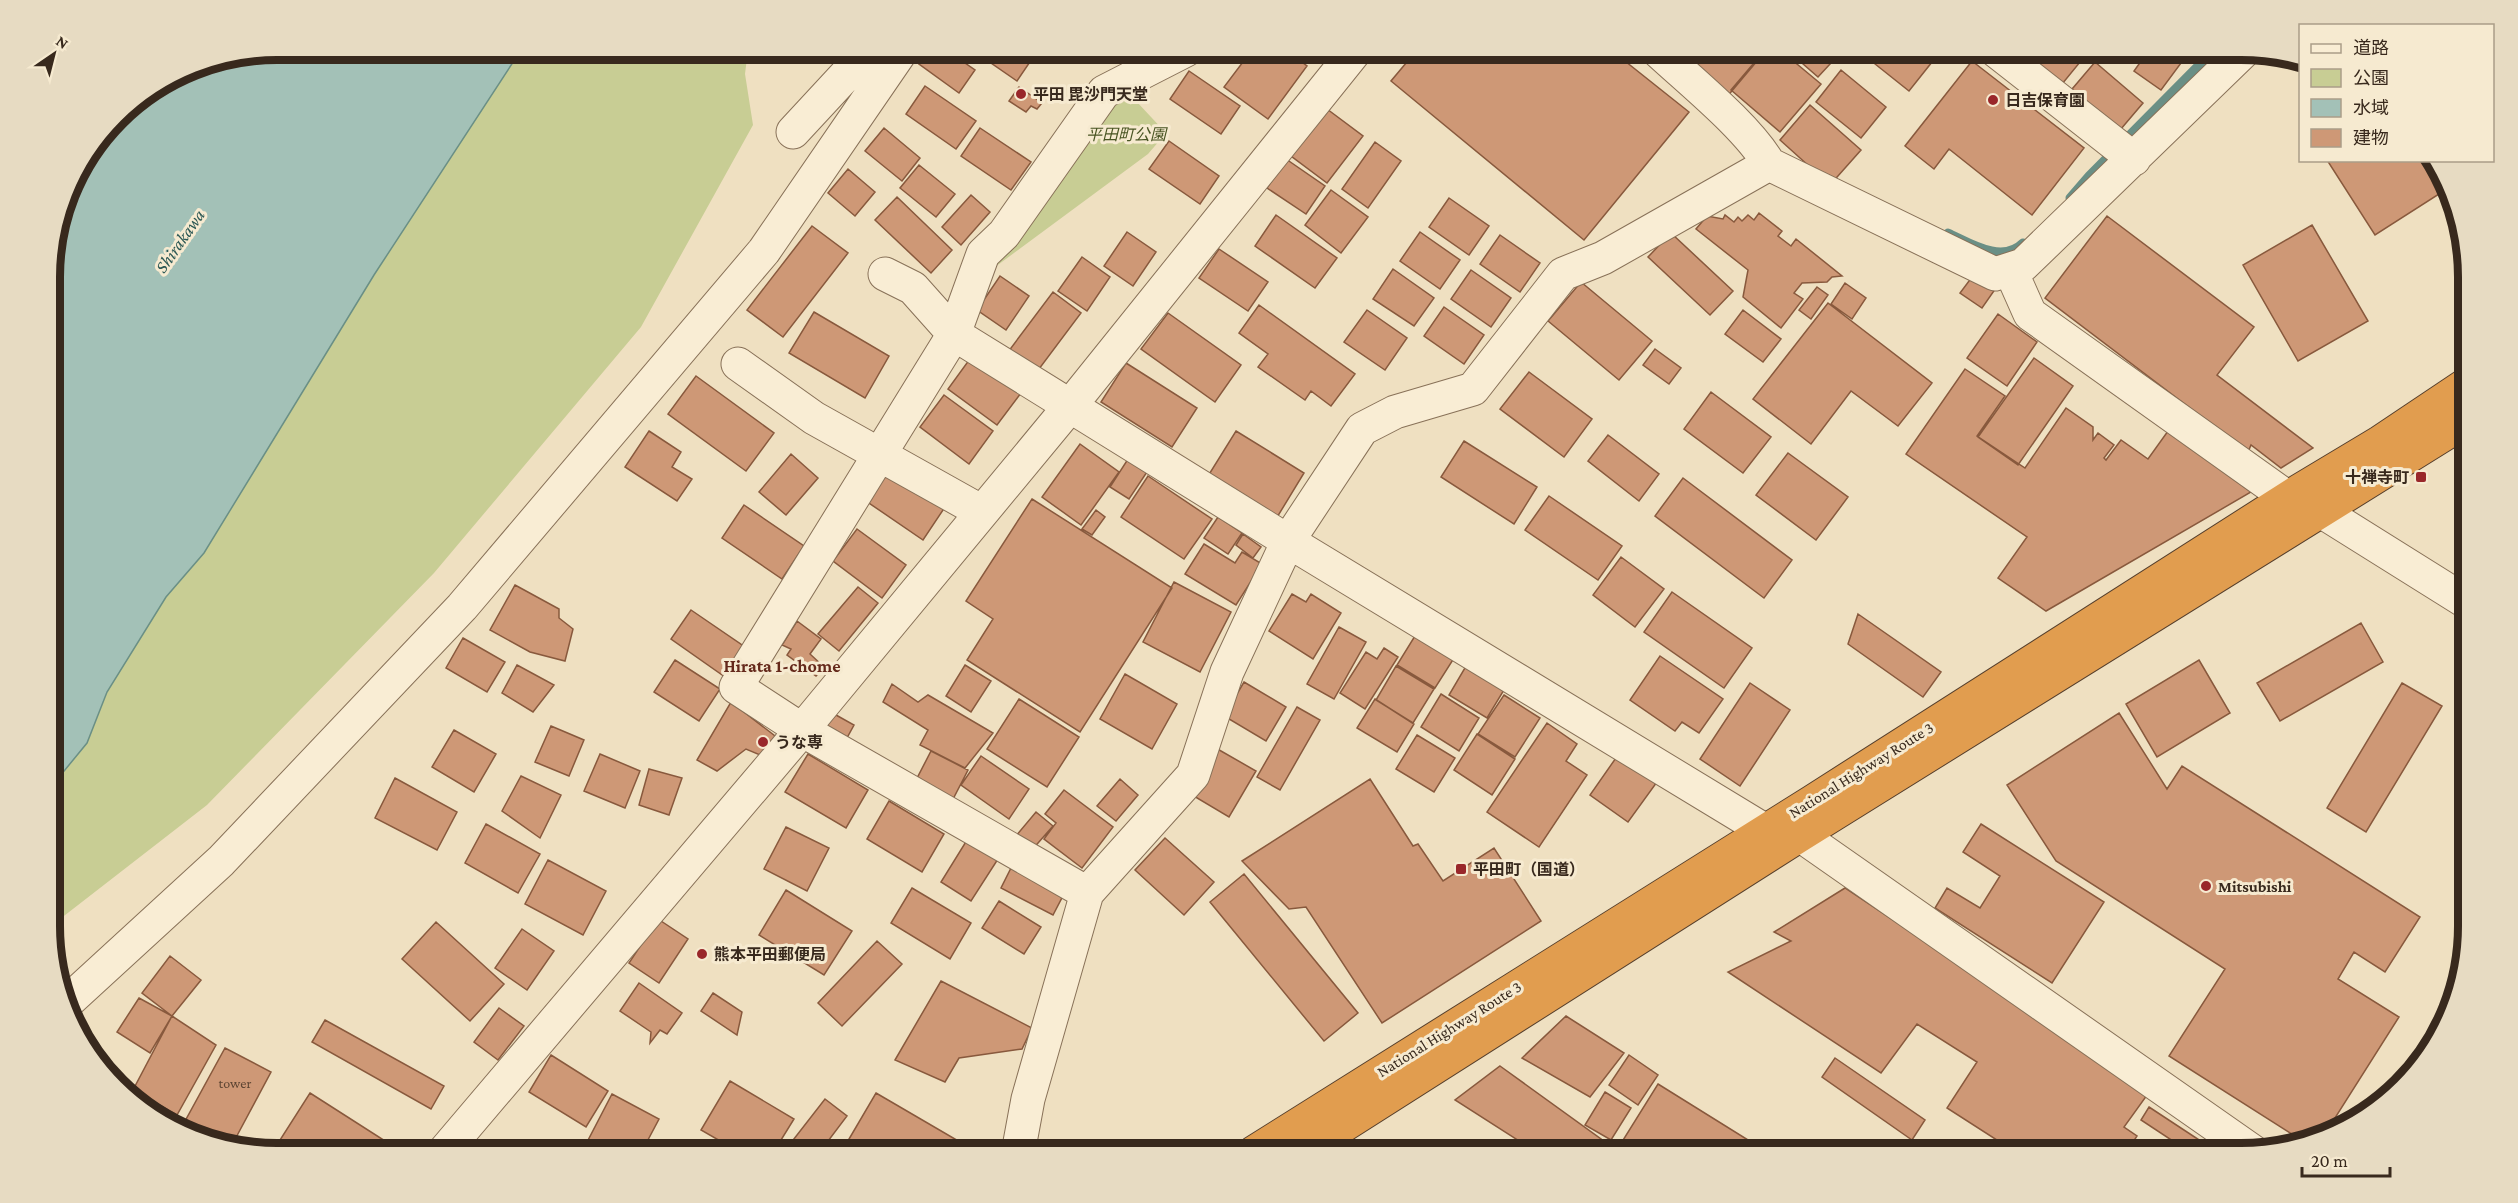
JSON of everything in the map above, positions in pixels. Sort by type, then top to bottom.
[{"type":"highway","name":"National Highway Route 3","points":[[1269,1143],[2288,498],[2379,443],[2458,390]]},
{"type":"highway","name":"National Highway Route 3","points":[[1316,1143],[1800,835],[2458,426]]},
{"type":"street","points":[[793,132],[860,60]]},
{"type":"street","points":[[72,998],[220,861],[462,607],[764,251],[895,60]]},
{"type":"street","points":[[1087,893],[802,730],[736,687],[954,334],[983,254],[1004,234],[1104,92],[1166,60]]},
{"type":"street","points":[[452,1143],[802,730],[1070,406],[1337,60]]},
{"type":"street","points":[[1668,60],[1717,106],[1763,154],[1769,164],[1995,274],[2023,265],[2235,60]]},
{"type":"street","points":[[2008,60],[2134,159]]},
{"type":"street","points":[[1020,1143],[1028,1099],[1087,893],[1193,776],[1227,672],[1288,541],[1362,429],[1395,412],[1473,389],[1563,274],[1603,258],[1769,164]]},
{"type":"street","points":[[2010,269],[2030,314],[2288,498]]},
{"type":"street","points":[[885,274],[913,288],[954,334],[1288,541],[1764,830],[1800,835],[2241,1143]]},
{"type":"street","points":[[738,364],[814,418],[982,512]]},
{"type":"street","points":[[2321,511],[2458,597]]},
{"type":"green space","points":[[514,60],[747,60],[745,74],[753,125],[641,327],[434,573],[207,805],[60,919],[60,776],[87,743],[107,692],[166,597],[204,553],[374,275]]},
{"type":"green space","name":"平田町公園","points":[[1122,86],[1166,133],[1148,154],[991,270]]},
{"type":"water","name":"Shirakawa","points":[[262,60],[514,60],[374,275],[204,553],[166,597],[107,692],[87,743],[60,776],[60,262],[71,207],[89,168],[123,123],[145,105],[181,82],[221,67]]},
{"type":"building","points":[[922,60],[960,60],[975,70],[959,93],[919,64]]},
{"type":"building","points":[[987,60],[1031,60],[1017,81]]},
{"type":"building","points":[[1244,60],[1299,60],[1307,66],[1268,119],[1224,87]]},
{"type":"building","points":[[1409,60],[1624,60],[1689,112],[1584,240],[1391,81]]},
{"type":"building","points":[[1756,60],[1757,61],[1726,98],[1683,61]]},
{"type":"building","points":[[1756,60],[1792,60],[1821,84],[1780,132],[1731,90]]},
{"type":"building","points":[[1798,60],[1834,60],[1818,77]]},
{"type":"building","points":[[1870,60],[1930,60],[1932,62],[1909,91]]},
{"type":"building","points":[[2022,60],[2082,60],[2058,89]]},
{"type":"building","points":[[2142,60],[2183,60],[2161,90],[2134,71]]},
{"type":"building","points":[[1972,61],[2084,148],[2032,215],[1949,149],[1934,169],[1905,146]]},
{"type":"building","points":[[2095,62],[2143,103],[2115,136],[2067,95]]},
{"type":"building","points":[[1841,70],[1886,107],[1861,138],[1816,102]]},
{"type":"building","points":[[1189,71],[1240,106],[1221,134],[1170,99]]},
{"type":"building","points":[[925,86],[976,121],[956,149],[906,114]]},
{"type":"building","name":"平田 毘沙門天堂","points":[[1019,87],[1042,103],[1037,109],[1031,106],[1026,112],[1009,101]]},
{"type":"building","points":[[1810,105],[1861,150],[1830,185],[1780,140]]},
{"type":"building","points":[[1327,109],[1363,136],[1327,183],[1291,156]]},
{"type":"building","points":[[884,128],[920,158],[902,181],[865,151]]},
{"type":"building","points":[[980,128],[1031,162],[1011,190],[961,156]]},
{"type":"building","points":[[1169,141],[1219,176],[1200,204],[1149,169]]},
{"type":"building","points":[[1375,142],[1401,161],[1368,208],[1342,189]]},
{"type":"building","points":[[1286,159],[1325,186],[1306,214],[1267,188]]},
{"type":"building","points":[[2328,162],[2425,162],[2441,193],[2375,235]]},
{"type":"building","points":[[919,165],[955,194],[936,217],[900,188]]},
{"type":"building","points":[[848,169],[875,192],[855,216],[828,193]]},
{"type":"building","points":[[1331,190],[1368,217],[1341,253],[1305,225]]},
{"type":"building","points":[[971,195],[990,212],[961,245],[942,227]]},
{"type":"building","points":[[897,197],[952,250],[931,273],[875,220]]},
{"type":"building","points":[[1449,198],[1489,226],[1469,255],[1429,227]]},
{"type":"building","points":[[1759,213],[1782,231],[1778,236],[1791,246],[1796,239],[1842,276],[1832,277],[1827,282],[1802,283],[1794,293],[1803,299],[1781,328],[1743,297],[1748,270],[1696,229],[1707,216],[1723,219],[1725,215],[1734,222],[1738,217],[1742,221],[1748,215],[1754,220]]},
{"type":"building","points":[[1276,215],[1337,258],[1315,288],[1255,246]]},
{"type":"building","points":[[2107,216],[2254,327],[2217,375],[2313,448],[2281,468],[2251,445],[2248,452],[2045,298]]},
{"type":"building","points":[[2312,225],[2368,321],[2298,361],[2243,265]]},
{"type":"building","points":[[812,226],[848,253],[783,337],[747,310]]},
{"type":"building","points":[[1127,232],[1156,252],[1133,286],[1104,266]]},
{"type":"building","points":[[1420,232],[1460,260],[1440,289],[1400,261]]},
{"type":"building","points":[[1671,233],[1733,291],[1710,315],[1648,257]]},
{"type":"building","points":[[1500,235],[1540,263],[1520,292],[1480,264]]},
{"type":"building","points":[[1219,249],[1268,282],[1248,311],[1199,278]]},
{"type":"building","points":[[1082,257],[1110,277],[1087,311],[1058,291]]},
{"type":"building","points":[[1393,269],[1434,298],[1414,326],[1373,299]]},
{"type":"building","points":[[1471,270],[1511,298],[1491,327],[1451,299]]},
{"type":"building","points":[[1975,273],[1996,288],[1982,308],[1960,293]]},
{"type":"building","points":[[1000,276],[1029,296],[1006,330],[977,310]]},
{"type":"building","points":[[1581,282],[1652,341],[1619,380],[1548,321]]},
{"type":"building","points":[[1845,283],[1866,298],[1852,319],[1831,304]]},
{"type":"building","points":[[1817,287],[1828,295],[1811,319],[1799,310]]},
{"type":"building","points":[[1053,292],[1081,313],[1033,377],[1005,356]]},
{"type":"building","points":[[1828,303],[1932,383],[1898,426],[1851,391],[1811,444],[1753,399]]},
{"type":"building","points":[[1259,305],[1355,374],[1331,406],[1311,391],[1305,400],[1258,367],[1268,354],[1239,333]]},
{"type":"building","points":[[1444,307],[1484,335],[1464,364],[1424,336]]},
{"type":"building","points":[[1367,310],[1407,338],[1385,370],[1344,342]]},
{"type":"building","points":[[1743,310],[1781,339],[1763,362],[1725,334]]},
{"type":"building","points":[[814,312],[889,356],[865,398],[789,353]]},
{"type":"building","points":[[1168,313],[1241,365],[1215,402],[1141,349]]},
{"type":"building","points":[[1998,314],[2037,342],[2007,386],[1967,358]]},
{"type":"building","points":[[1655,349],[1681,368],[1669,384],[1643,365]]},
{"type":"building","points":[[972,356],[1021,393],[997,425],[948,389]]},
{"type":"building","points":[[2034,358],[2073,386],[2018,465],[1978,437]]},
{"type":"building","points":[[1126,363],[1197,408],[1172,447],[1101,402]]},
{"type":"building","points":[[1965,369],[2005,396],[1977,436],[2025,468],[2066,408],[2093,427],[2093,440],[2098,433],[2114,445],[2104,458],[2106,460],[2121,440],[2148,459],[2168,431],[2251,492],[2046,611],[1998,578],[2027,537],[1906,454]]},
{"type":"building","points":[[1529,372],[1592,419],[1564,457],[1500,409]]},
{"type":"building","points":[[696,376],[774,433],[746,471],[668,414]]},
{"type":"building","points":[[1711,392],[1771,437],[1743,473],[1684,429]]},
{"type":"building","points":[[944,395],[993,431],[969,464],[920,427]]},
{"type":"building","points":[[649,431],[681,452],[672,467],[692,479],[677,501],[625,467]]},
{"type":"building","points":[[1236,431],[1304,473],[1276,519],[1208,476]]},
{"type":"building","points":[[1608,435],[1659,474],[1639,501],[1588,461]]},
{"type":"building","points":[[1464,441],[1537,487],[1514,524],[1441,477]]},
{"type":"building","points":[[1080,444],[1119,472],[1081,525],[1042,497]]},
{"type":"building","points":[[1788,453],[1848,497],[1816,540],[1756,495]]},
{"type":"building","points":[[791,454],[818,478],[786,515],[759,492]]},
{"type":"building","points":[[1128,459],[1147,472],[1129,499],[1110,487]]},
{"type":"building","points":[[885,466],[945,507],[923,540],[863,499]]},
{"type":"building","points":[[1148,476],[1212,519],[1184,559],[1121,517]]},
{"type":"building","points":[[1683,478],[1792,560],[1764,598],[1655,516]]},
{"type":"building","points":[[1549,496],[1622,546],[1598,580],[1525,530]]},
{"type":"building","points":[[1032,499],[1172,588],[1080,732],[967,660],[993,619],[966,601]]},
{"type":"building","points":[[744,505],[804,546],[782,579],[722,538]]},
{"type":"building","points":[[1096,510],[1105,517],[1092,535],[1082,529]]},
{"type":"building","points":[[1218,517],[1242,533],[1228,554],[1204,538]]},
{"type":"building","points":[[857,529],[906,565],[882,598],[833,561]]},
{"type":"building","points":[[1243,534],[1261,547],[1253,558],[1236,545]]},
{"type":"building","points":[[1204,544],[1235,563],[1242,552],[1262,564],[1236,605],[1185,574]]},
{"type":"building","points":[[1621,557],[1664,589],[1635,627],[1593,595]]},
{"type":"building","points":[[1174,582],[1231,612],[1200,672],[1143,642]]},
{"type":"building","points":[[515,585],[559,609],[559,618],[573,629],[565,661],[530,652],[490,630]]},
{"type":"building","points":[[858,587],[878,603],[839,651],[818,634]]},
{"type":"building","points":[[1672,592],[1752,648],[1724,688],[1644,632]]},
{"type":"building","points":[[1292,594],[1306,602],[1311,594],[1341,613],[1313,659],[1269,631]]},
{"type":"building","points":[[691,610],[745,647],[725,677],[671,639]]},
{"type":"building","points":[[1858,614],[1941,672],[1923,697],[1848,644]]},
{"type":"building","points":[[797,621],[821,639],[810,654],[824,667],[816,676],[787,655],[791,649],[782,645]]},
{"type":"building","points":[[2361,623],[2383,662],[2280,721],[2257,683]]},
{"type":"building","points":[[1339,627],[1366,642],[1334,699],[1307,684]]},
{"type":"building","points":[[1418,631],[1456,655],[1435,688],[1397,665]]},
{"type":"building","points":[[463,638],[505,662],[487,692],[446,668]]},
{"type":"building","points":[[1384,648],[1398,657],[1365,709],[1340,693],[1366,652],[1377,659]]},
{"type":"building","points":[[1660,656],[1723,699],[1699,733],[1682,722],[1675,731],[1630,700]]},
{"type":"building","points":[[675,660],[720,689],[699,721],[654,692]]},
{"type":"building","points":[[2199,660],[2230,713],[2157,757],[2126,704]]},
{"type":"building","points":[[1469,661],[1507,685],[1487,718],[1449,695]]},
{"type":"building","points":[[517,665],[554,685],[533,712],[502,693]]},
{"type":"building","points":[[965,665],[991,681],[971,712],[946,696]]},
{"type":"building","points":[[1396,666],[1434,689],[1413,723],[1376,700]]},
{"type":"building","points":[[1125,674],[1177,704],[1152,749],[1100,719]]},
{"type":"building","points":[[1244,682],[1286,707],[1266,741],[1224,716]]},
{"type":"building","points":[[1750,683],[1790,710],[1740,786],[1700,759]]},
{"type":"building","points":[[2402,683],[2442,706],[2366,832],[2327,808]]},
{"type":"building","points":[[892,684],[918,702],[928,695],[993,733],[965,768],[920,745],[928,730],[883,702]]},
{"type":"building","points":[[1441,694],[1479,718],[1459,751],[1421,727]]},
{"type":"building","points":[[1504,695],[1540,718],[1515,757],[1478,734]]},
{"type":"building","points":[[1019,699],[1079,737],[1047,787],[987,749]]},
{"type":"building","points":[[1375,699],[1414,724],[1397,752],[1357,728]]},
{"type":"building","points":[[731,702],[779,739],[760,755],[746,749],[717,771],[697,760]]},
{"type":"building","points":[[1297,707],[1320,720],[1280,790],[1257,777]]},
{"type":"building","points":[[2119,713],[2167,789],[2182,766],[2420,917],[2385,972],[2354,952],[2338,979],[2399,1017],[2332,1124],[2296,1136],[2169,1056],[2225,969],[2056,861],[2007,785]]},
{"type":"building","points":[[836,715],[854,725],[842,747],[817,732]]},
{"type":"building","points":[[1547,723],[1577,744],[1566,761],[1587,775],[1539,847],[1487,812]]},
{"type":"building","points":[[551,726],[584,740],[569,776],[535,762]]},
{"type":"building","points":[[454,730],[496,754],[474,792],[432,767]]},
{"type":"building","points":[[1477,734],[1515,759],[1492,795],[1454,770]]},
{"type":"building","points":[[1417,735],[1455,758],[1434,792],[1396,769]]},
{"type":"building","points":[[1214,747],[1256,771],[1229,817],[1187,792]]},
{"type":"building","points":[[931,751],[968,770],[951,803],[914,784]]},
{"type":"building","points":[[600,754],[640,771],[625,808],[584,791]]},
{"type":"building","points":[[808,754],[868,790],[846,828],[785,792]]},
{"type":"building","points":[[1618,755],[1657,782],[1628,822],[1590,795]]},
{"type":"building","points":[[981,756],[1029,789],[1009,819],[961,785]]},
{"type":"building","points":[[649,769],[682,778],[669,815],[639,805]]},
{"type":"building","points":[[521,776],[561,795],[540,838],[502,811]]},
{"type":"building","points":[[395,778],[457,812],[437,850],[375,818]]},
{"type":"building","points":[[1120,779],[1138,795],[1116,821],[1097,806]]},
{"type":"building","points":[[1370,779],[1413,846],[1418,844],[1443,881],[1494,848],[1541,921],[1382,1023],[1306,907],[1289,909],[1242,861]]},
{"type":"building","points":[[1064,790],[1113,827],[1082,868],[1044,839],[1056,823],[1045,814]]},
{"type":"building","points":[[889,801],[944,834],[922,872],[867,839]]},
{"type":"building","points":[[1036,812],[1053,826],[1031,851],[1015,837]]},
{"type":"building","points":[[486,824],[540,854],[518,893],[465,863]]},
{"type":"building","points":[[1981,824],[2104,902],[2052,983],[1935,908],[1947,888],[1980,908],[2000,876],[1963,852]]},
{"type":"building","points":[[786,827],[829,848],[807,891],[764,869]]},
{"type":"building","points":[[1165,838],[1214,882],[1184,915],[1135,870]]},
{"type":"building","points":[[967,840],[998,859],[971,901],[941,882]]},
{"type":"building","points":[[548,860],[606,891],[583,935],[525,904]]},
{"type":"building","points":[[1014,862],[1066,890],[1053,915],[1001,888]]},
{"type":"building","points":[[1244,874],[1358,1013],[1324,1041],[1210,902]]},
{"type":"building","points":[[912,888],[971,923],[950,959],[891,923]]},
{"type":"building","points":[[1845,888],[2150,1091],[2124,1127],[2137,1136],[2132,1143],[2001,1143],[1947,1108],[1977,1062],[1917,1024],[1881,1073],[1728,972],[1791,941],[1774,932]]},
{"type":"building","points":[[786,890],[852,931],[824,975],[759,935]]},
{"type":"building","points":[[999,901],[1041,927],[1024,954],[982,928]]},
{"type":"building","points":[[658,919],[688,939],[659,983],[629,963]]},
{"type":"building","points":[[436,922],[504,984],[470,1021],[402,959]]},
{"type":"building","points":[[522,929],[554,951],[527,990],[495,968]]},
{"type":"building","points":[[877,941],[902,964],[842,1026],[818,1003]]},
{"type":"building","points":[[170,956],[201,980],[172,1016],[142,993]]},
{"type":"building","points":[[941,981],[1032,1028],[1022,1049],[959,1058],[945,1082],[895,1060]]},
{"type":"building","points":[[639,983],[682,1013],[667,1034],[660,1030],[650,1043],[651,1032],[620,1011]]},
{"type":"building","points":[[713,993],[742,1012],[737,1035],[701,1011]]},
{"type":"building","points":[[139,998],[172,1016],[150,1053],[117,1032]]},
{"type":"building","points":[[499,1008],[524,1026],[498,1060],[474,1042]]},
{"type":"building","points":[[172,1016],[216,1045],[177,1115],[134,1089]]},
{"type":"building","points":[[1566,1016],[1624,1053],[1590,1097],[1522,1058]]},
{"type":"building","points":[[325,1020],[444,1086],[431,1109],[312,1042]]},
{"type":"building","points":[[225,1048],[271,1072],[235,1139],[207,1132],[184,1123]]},
{"type":"building","points":[[551,1055],[608,1091],[586,1127],[529,1092]]},
{"type":"building","points":[[1629,1055],[1658,1075],[1638,1105],[1609,1085]]},
{"type":"building","points":[[1835,1058],[1925,1120],[1912,1140],[1822,1077]]},
{"type":"building","points":[[1500,1066],[1601,1139],[1598,1143],[1522,1143],[1455,1100]]},
{"type":"building","points":[[730,1081],[794,1119],[779,1143],[724,1143],[701,1130]]},
{"type":"building","points":[[1658,1084],[1753,1143],[1621,1143]]},
{"type":"building","points":[[1605,1092],[1631,1108],[1611,1140],[1585,1125]]},
{"type":"building","points":[[310,1093],[388,1143],[285,1143],[280,1140]]},
{"type":"building","points":[[876,1093],[962,1143],[847,1143]]},
{"type":"building","points":[[612,1094],[659,1119],[646,1143],[587,1143]]},
{"type":"building","points":[[825,1099],[847,1116],[827,1143],[791,1143]]},
{"type":"building","points":[[2149,1107],[2204,1143],[2176,1143],[2141,1120]]},
{"type":"waterway","points":[[2070,198],[2204,60]]},
{"type":"waterway","points":[[1948,233],[1986,250],[1996,252],[2006,252],[2023,243]]},
{"type":"place","name":"平田 毘沙門天堂","points":[[1021,94]]},
{"type":"place","name":"日吉保育園","points":[[1993,100]]},
{"type":"place","name":"十禅寺町","points":[[2421,477]]},
{"type":"place","name":"うな専","points":[[763,742]]},
{"type":"place","name":"平田町（国道）","points":[[1461,869]]},
{"type":"place","name":"Mitsubishi","points":[[2206,886]]},
{"type":"place","name":"熊本平田郵便局","points":[[702,954]]},
{"type":"district","name":"Hirata 1-chome","points":[[782,666]]}]
